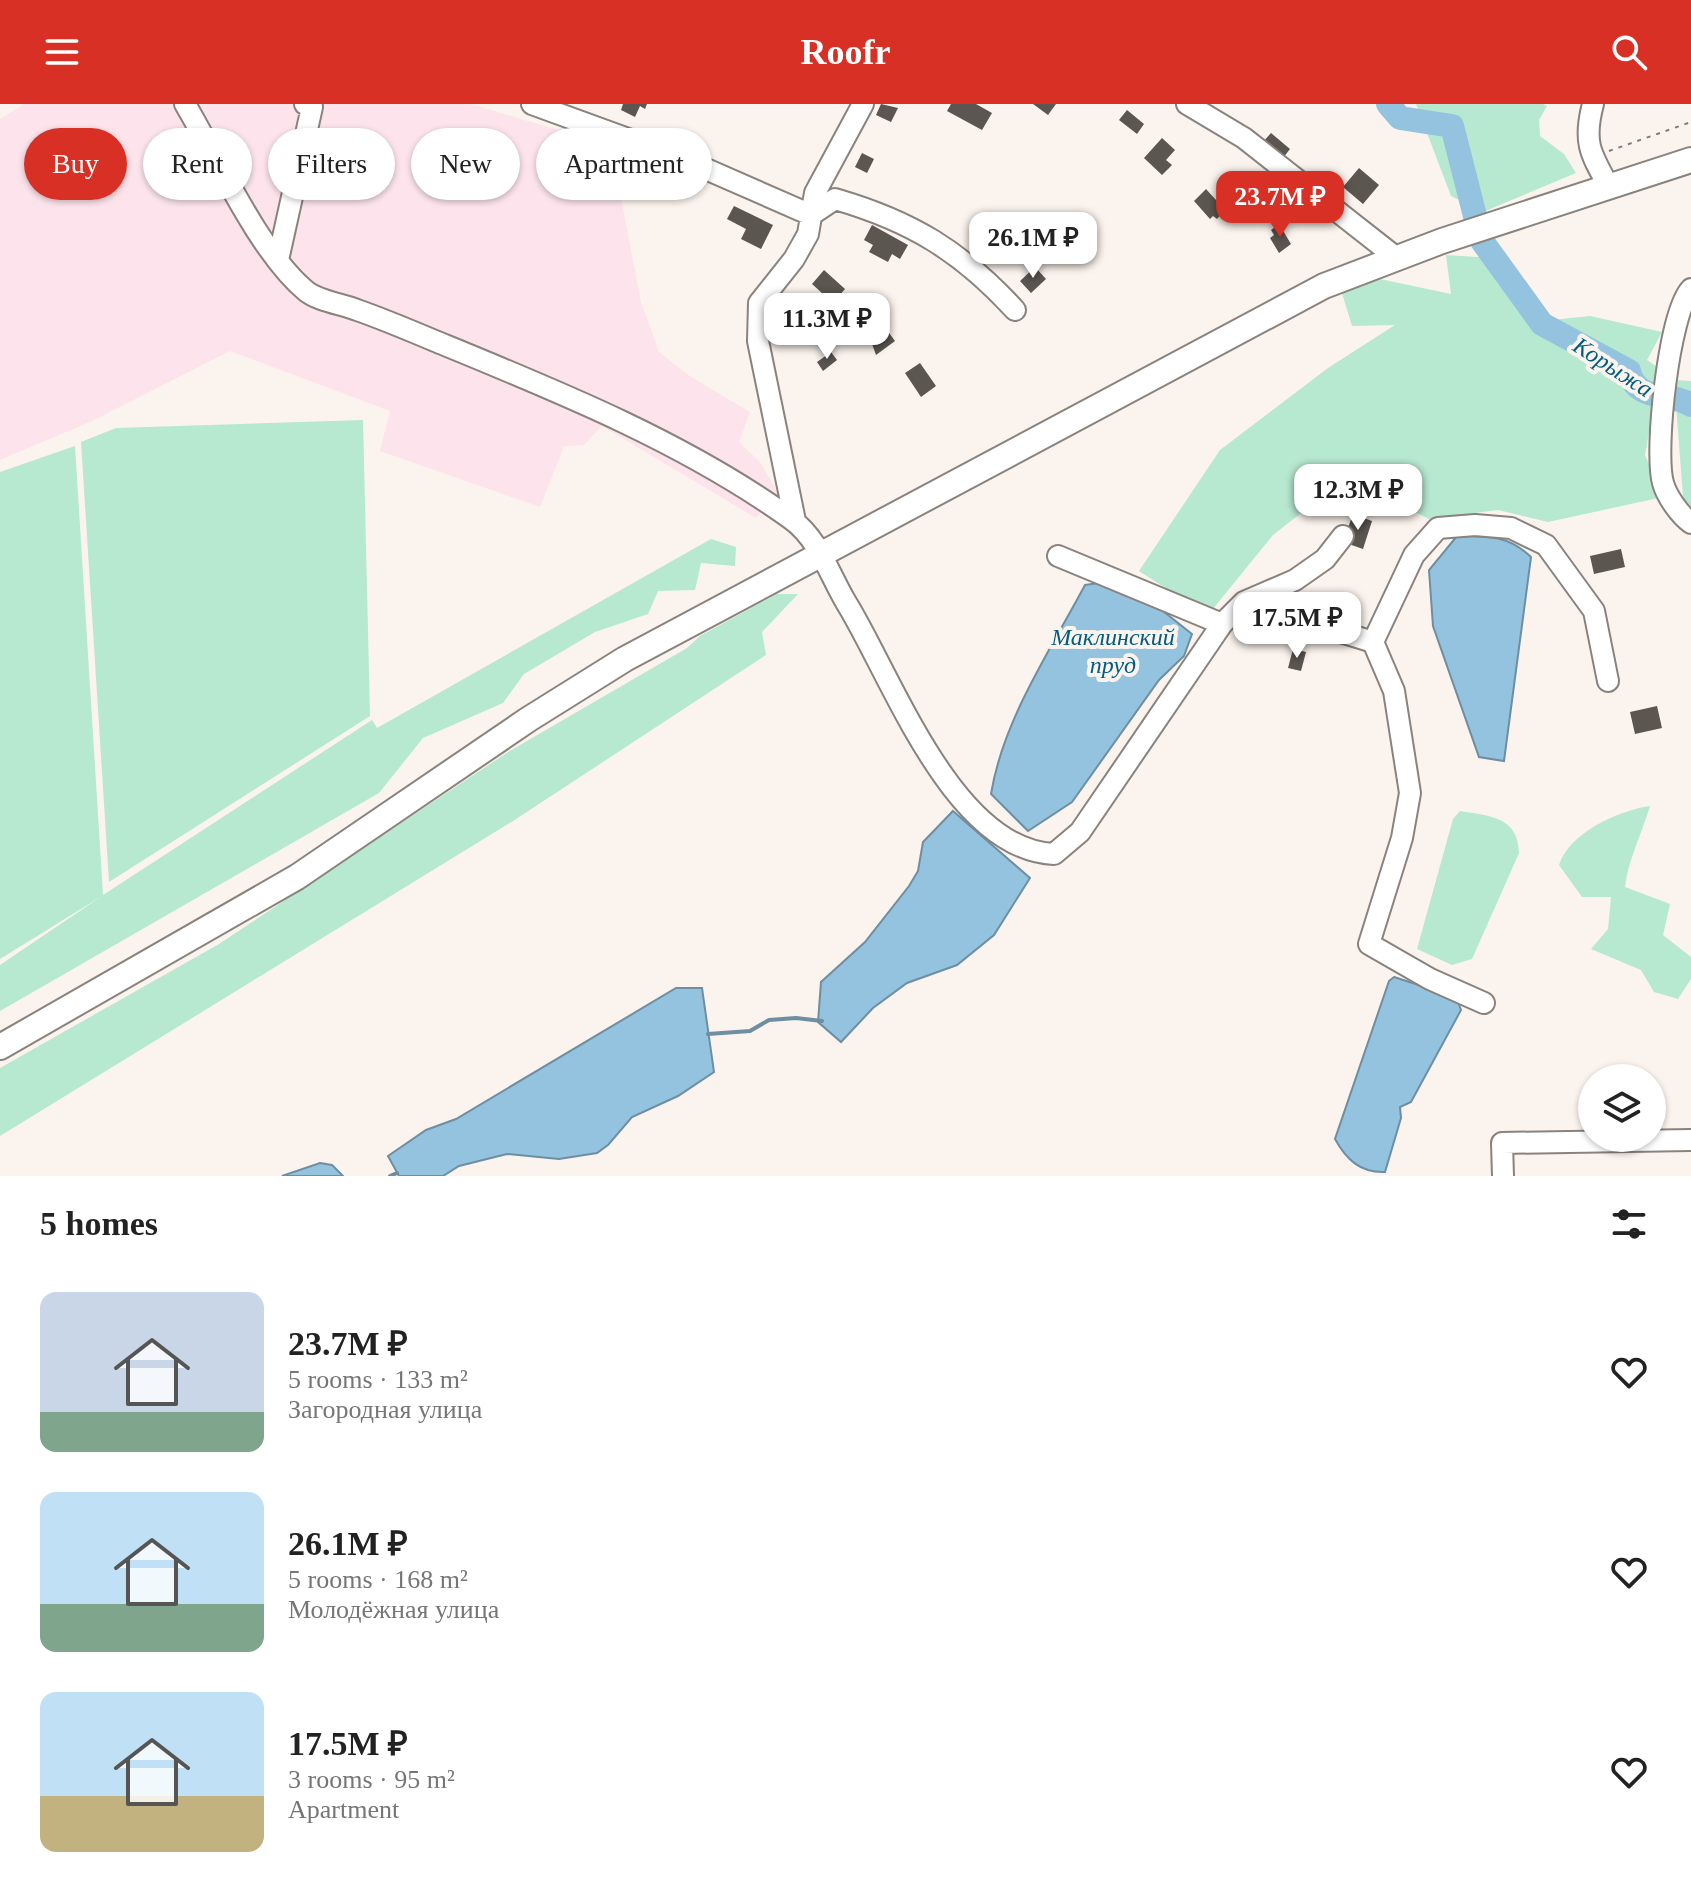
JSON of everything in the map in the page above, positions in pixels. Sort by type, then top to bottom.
[{"type":"main road","points":[[0,1047],[297,877],[517,727],[625,659],[1324,286],[1691,160]]},
{"type":"street","points":[[185,104],[278,260],[308,292],[579,400],[660,440],[795,521],[821,554],[863,627],[913,733],[943,778],[994,830],[1016,846],[1036,853],[1054,854],[1080,832],[1222,624],[1244,602],[1295,580],[1325,559],[1343,536]]},
{"type":"street","points":[[278,260],[312,107],[305,104]]},
{"type":"street","points":[[532,104],[683,159],[811,215]]},
{"type":"street","points":[[795,521],[758,341],[759,303],[794,259],[808,234],[815,193],[863,104]]},
{"type":"street","points":[[1187,104],[1244,138],[1398,259]]},
{"type":"street","points":[[1593,104],[1585,126],[1592,156],[1609,187]]},
{"type":"street","points":[[811,215],[835,199],[891,218],[932,237],[983,276],[1015,310]]},
{"type":"street","points":[[1691,289],[1673,335],[1659,442],[1663,484],[1683,517],[1691,523]]},
{"type":"street","points":[[1484,1003],[1430,979],[1369,944],[1402,838],[1410,793],[1394,691],[1373,642],[1414,555],[1438,528],[1475,525],[1511,528],[1546,545],[1594,611],[1608,681]]},
{"type":"street","points":[[1058,556],[1222,624]]},
{"type":"street","points":[[1244,602],[1373,642]]},
{"type":"street","points":[[1503,1176],[1502,1143],[1691,1140]]},
{"type":"path","points":[[1592,156],[1691,122]]},
{"type":"shaded area","points":[[24,104],[471,104],[551,128],[536,128],[536,200],[621,200],[641,302],[659,352],[691,377],[750,412],[739,442],[760,462],[779,495],[756,518],[602,426],[584,445],[564,446],[540,507],[380,451],[390,411],[230,351],[92,421],[0,460],[0,119]]},
{"type":"green space","points":[[1416,104],[1543,104],[1547,106],[1539,120],[1540,136],[1564,154],[1576,173],[1483,212],[1451,196]]},
{"type":"green space","points":[[1446,255],[1492,258],[1552,320],[1590,316],[1662,332],[1647,360],[1660,369],[1645,455],[1663,497],[1548,522],[1498,510],[1429,519],[1380,494],[1324,495],[1273,535],[1208,615],[1139,571],[1220,450],[1328,368],[1395,325],[1352,326],[1342,293],[1375,278],[1451,294]]},
{"type":"green space","points":[[1674,380],[1691,381],[1691,513],[1684,509]]},
{"type":"green space","points":[[363,420],[370,716],[109,882],[81,442],[116,428]]},
{"type":"green space","points":[[75,446],[103,895],[372,720],[377,728],[711,539],[736,547],[735,566],[701,563],[695,590],[658,591],[648,614],[595,632],[524,674],[503,703],[423,738],[379,793],[0,1011],[0,965],[102,896],[0,959],[0,472]]},
{"type":"green space","points":[[777,594],[798,594],[762,632],[766,655],[513,821],[0,1136],[0,1068],[219,944],[508,752],[687,648],[700,636]]},
{"type":"green space","points":[[1650,806],[1625,887],[1670,904],[1663,935],[1691,957],[1691,979],[1678,999],[1654,992],[1641,970],[1591,949],[1608,929],[1611,897],[1582,897],[1559,865],[1565,853],[1584,833],[1610,818]]},
{"type":"green space","points":[[1460,811],[1491,817],[1508,825],[1517,841],[1519,853],[1472,959],[1452,965],[1417,949],[1453,819]]},
{"type":"water","points":[[1457,536],[1505,541],[1531,557],[1504,761],[1479,757],[1433,626],[1429,570]]},
{"type":"water","name":"Маклинский пруд","points":[[1099,583],[1149,600],[1192,634],[1184,656],[1159,680],[1072,802],[1028,831],[991,794],[997,766],[1029,686],[1085,585]]},
{"type":"water","points":[[953,811],[1030,878],[994,935],[957,965],[907,983],[873,1008],[841,1042],[818,1022],[821,982],[865,942],[909,886],[918,871],[923,842]]},
{"type":"water","points":[[1394,977],[1456,997],[1461,1010],[1411,1102],[1400,1107],[1401,1118],[1385,1172],[1376,1172],[1355,1163],[1335,1139],[1389,981]]},
{"type":"water","points":[[676,988],[702,988],[714,1072],[678,1096],[632,1117],[597,1153],[559,1159],[507,1154],[459,1166],[443,1176],[399,1176],[388,1156],[426,1130],[456,1119]]},
{"type":"water","points":[[320,1163],[332,1165],[343,1176],[282,1176]]},
{"type":"building","points":[[623,104],[647,104],[645,109],[640,106],[635,117],[621,110]]},
{"type":"building","points":[[881,104],[898,108],[891,122],[876,115]]},
{"type":"building","points":[[951,104],[976,104],[992,113],[982,130],[947,111]]},
{"type":"building","points":[[1033,104],[1056,104],[1048,115]]},
{"type":"building","points":[[1127,110],[1144,124],[1137,134],[1119,120]]},
{"type":"building","points":[[1271,133],[1290,149],[1283,158],[1263,142]]},
{"type":"building","points":[[1162,138],[1175,150],[1166,160],[1172,165],[1162,175],[1144,158]]},
{"type":"building","points":[[862,153],[874,159],[867,173],[855,167]]},
{"type":"building","points":[[1359,168],[1379,185],[1363,204],[1343,187]]},
{"type":"building","points":[[1206,189],[1225,210],[1217,219],[1213,216],[1210,219],[1194,201]]},
{"type":"building","points":[[734,206],[773,225],[761,249],[741,239],[746,229],[727,219]]},
{"type":"building","points":[[1279,224],[1291,244],[1279,253],[1270,238],[1274,235],[1271,230]]},
{"type":"building","points":[[872,225],[908,245],[900,259],[892,254],[888,262],[869,252],[873,245],[864,240]]},
{"type":"building","points":[[1035,267],[1046,279],[1031,293],[1020,281]]},
{"type":"building","points":[[824,270],[845,289],[833,303],[812,284]]},
{"type":"building","points":[[881,322],[895,341],[876,355],[871,341],[876,337],[870,329]]},
{"type":"building","points":[[831,352],[837,360],[823,371],[817,362]]},
{"type":"building","points":[[920,363],[936,386],[921,397],[905,373]]},
{"type":"building","points":[[1353,514],[1372,521],[1363,549],[1343,542]]},
{"type":"building","points":[[1621,549],[1625,567],[1594,574],[1590,556]]},
{"type":"building","points":[[1293,649],[1306,652],[1301,671],[1288,668]]},
{"type":"building","points":[[1657,706],[1662,728],[1635,734],[1630,712]]},
{"type":"waterway","name":"Корыжа","points":[[1388,104],[1400,118],[1452,126],[1475,216]]},
{"type":"waterway","name":"Корыжа","points":[[1482,241],[1542,324],[1629,371],[1633,381],[1646,392],[1691,405]]},
{"type":"waterway","points":[[708,1034],[750,1031],[769,1020],[796,1018],[822,1021]]},
{"type":"waterway","points":[[390,1176],[397,1173]]}]
